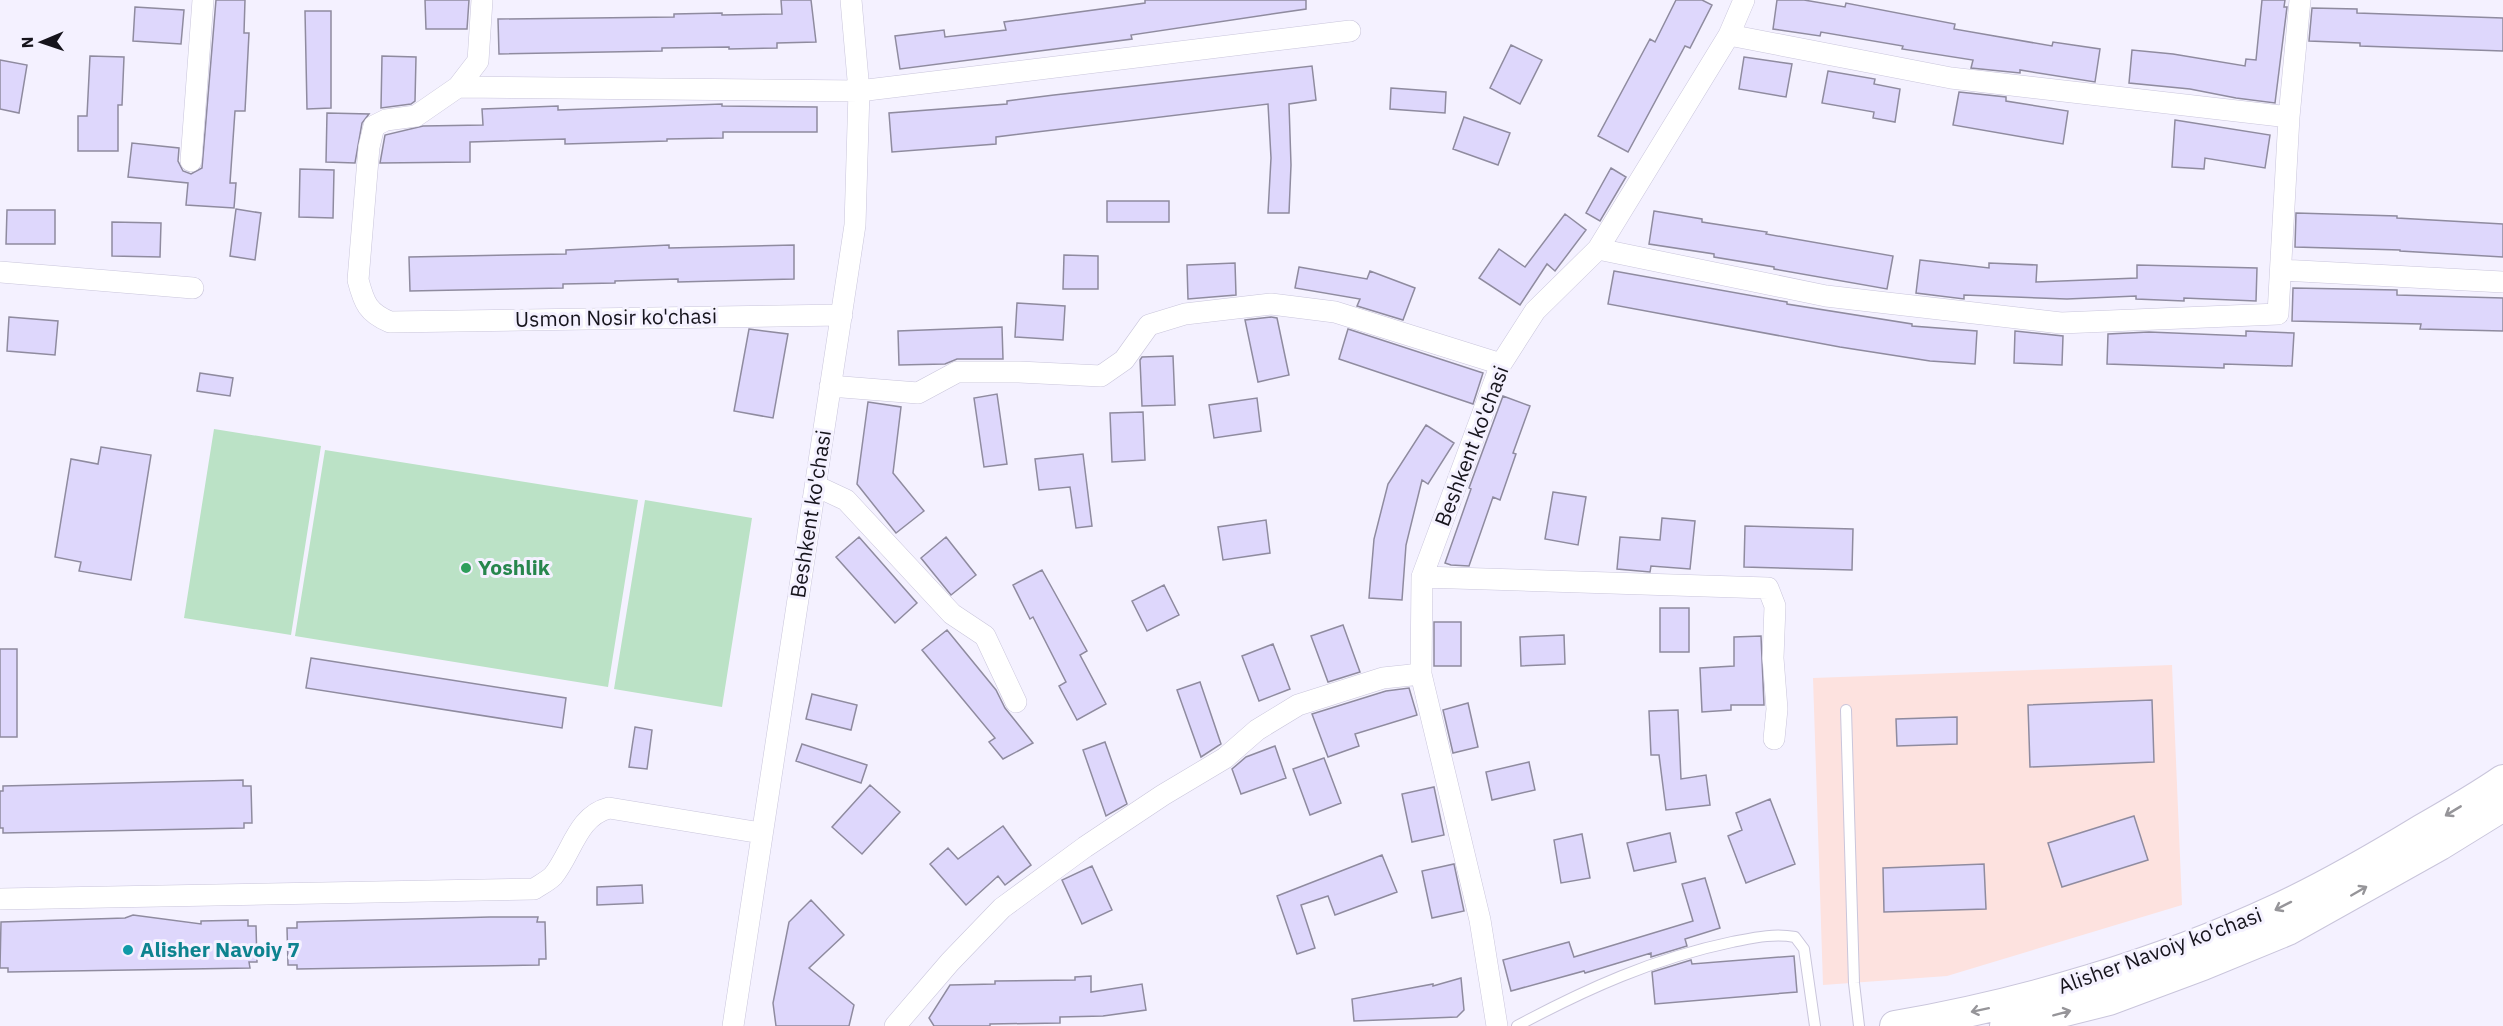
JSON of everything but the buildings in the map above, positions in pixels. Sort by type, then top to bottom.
[{"type":"main road","name":"Alisher Navoiy ko'chasi","points":[[2021,1014],[2278,909],[2379,855],[2503,780]]},
{"type":"main road","name":"Alisher Navoiy ko'chasi","points":[[1895,1026],[1984,1009],[2021,1014],[2109,1000],[2288,930],[2440,845],[2503,806]]},
{"type":"street","points":[[191,161],[202,0]]},
{"type":"street","points":[[458,87],[478,61],[482,0]]},
{"type":"street","name":"Beshkent ko'chasi","points":[[733,1026],[855,225],[859,91],[851,0]]},
{"type":"street","name":"Beshkent ko'chasi","points":[[1497,1026],[1480,920],[1420,674],[1422,577],[1501,364],[1535,311],[1598,249],[1729,35],[1744,0]]},
{"type":"street","points":[[1598,249],[1826,296],[2061,323],[2278,314],[2289,117],[2300,0]]},
{"type":"street","points":[[458,87],[859,91],[1350,31]]},
{"type":"street","points":[[1729,35],[1951,78],[2289,117]]},
{"type":"street","name":"Usmon Nosir ko'chasi","points":[[458,87],[416,116],[386,120],[374,126],[369,147],[358,280],[364,301],[376,316],[390,322],[842,315]]},
{"type":"street","points":[[2282,270],[2503,282]]},
{"type":"street","points":[[0,272],[192,288]]},
{"type":"street","points":[[830,386],[918,393],[957,372],[1101,376],[1124,360],[1149,326],[1185,314],[1270,304],[1335,312],[1501,364]]},
{"type":"street","points":[[816,486],[846,500],[952,614],[985,636],[1016,702]]},
{"type":"street","points":[[1422,577],[1768,588],[1774,606],[1773,658],[1777,709],[1773,739]]},
{"type":"street","points":[[895,1026],[950,962],[1002,908],[1153,801],[1225,758],[1257,729],[1298,705],[1383,678],[1420,674]]},
{"type":"street","points":[[0,899],[534,889],[552,877],[585,823],[599,810],[609,808],[761,832]]},
{"type":"lane","points":[[1846,710],[1854,983],[1859,1026]]},
{"type":"lane","points":[[1518,1026],[1570,998],[1636,969],[1705,948],[1762,936],[1784,935],[1796,937],[1804,948],[1815,1026]]},
{"type":"shaded area","points":[[2172,665],[2182,905],[1947,976],[1823,985],[1813,678]]},
{"type":"green space","points":[[214,429],[321,446],[291,635],[184,618]]},
{"type":"green space","name":"Yoshlik","points":[[325,450],[638,500],[608,687],[295,636]]},
{"type":"green space","points":[[645,500],[752,518],[722,707],[614,689]]},
{"type":"place","name":"Yoshlik","points":[[466,568]]},
{"type":"place","name":"Alisher Navoiy 7","points":[[128,950]]}]
